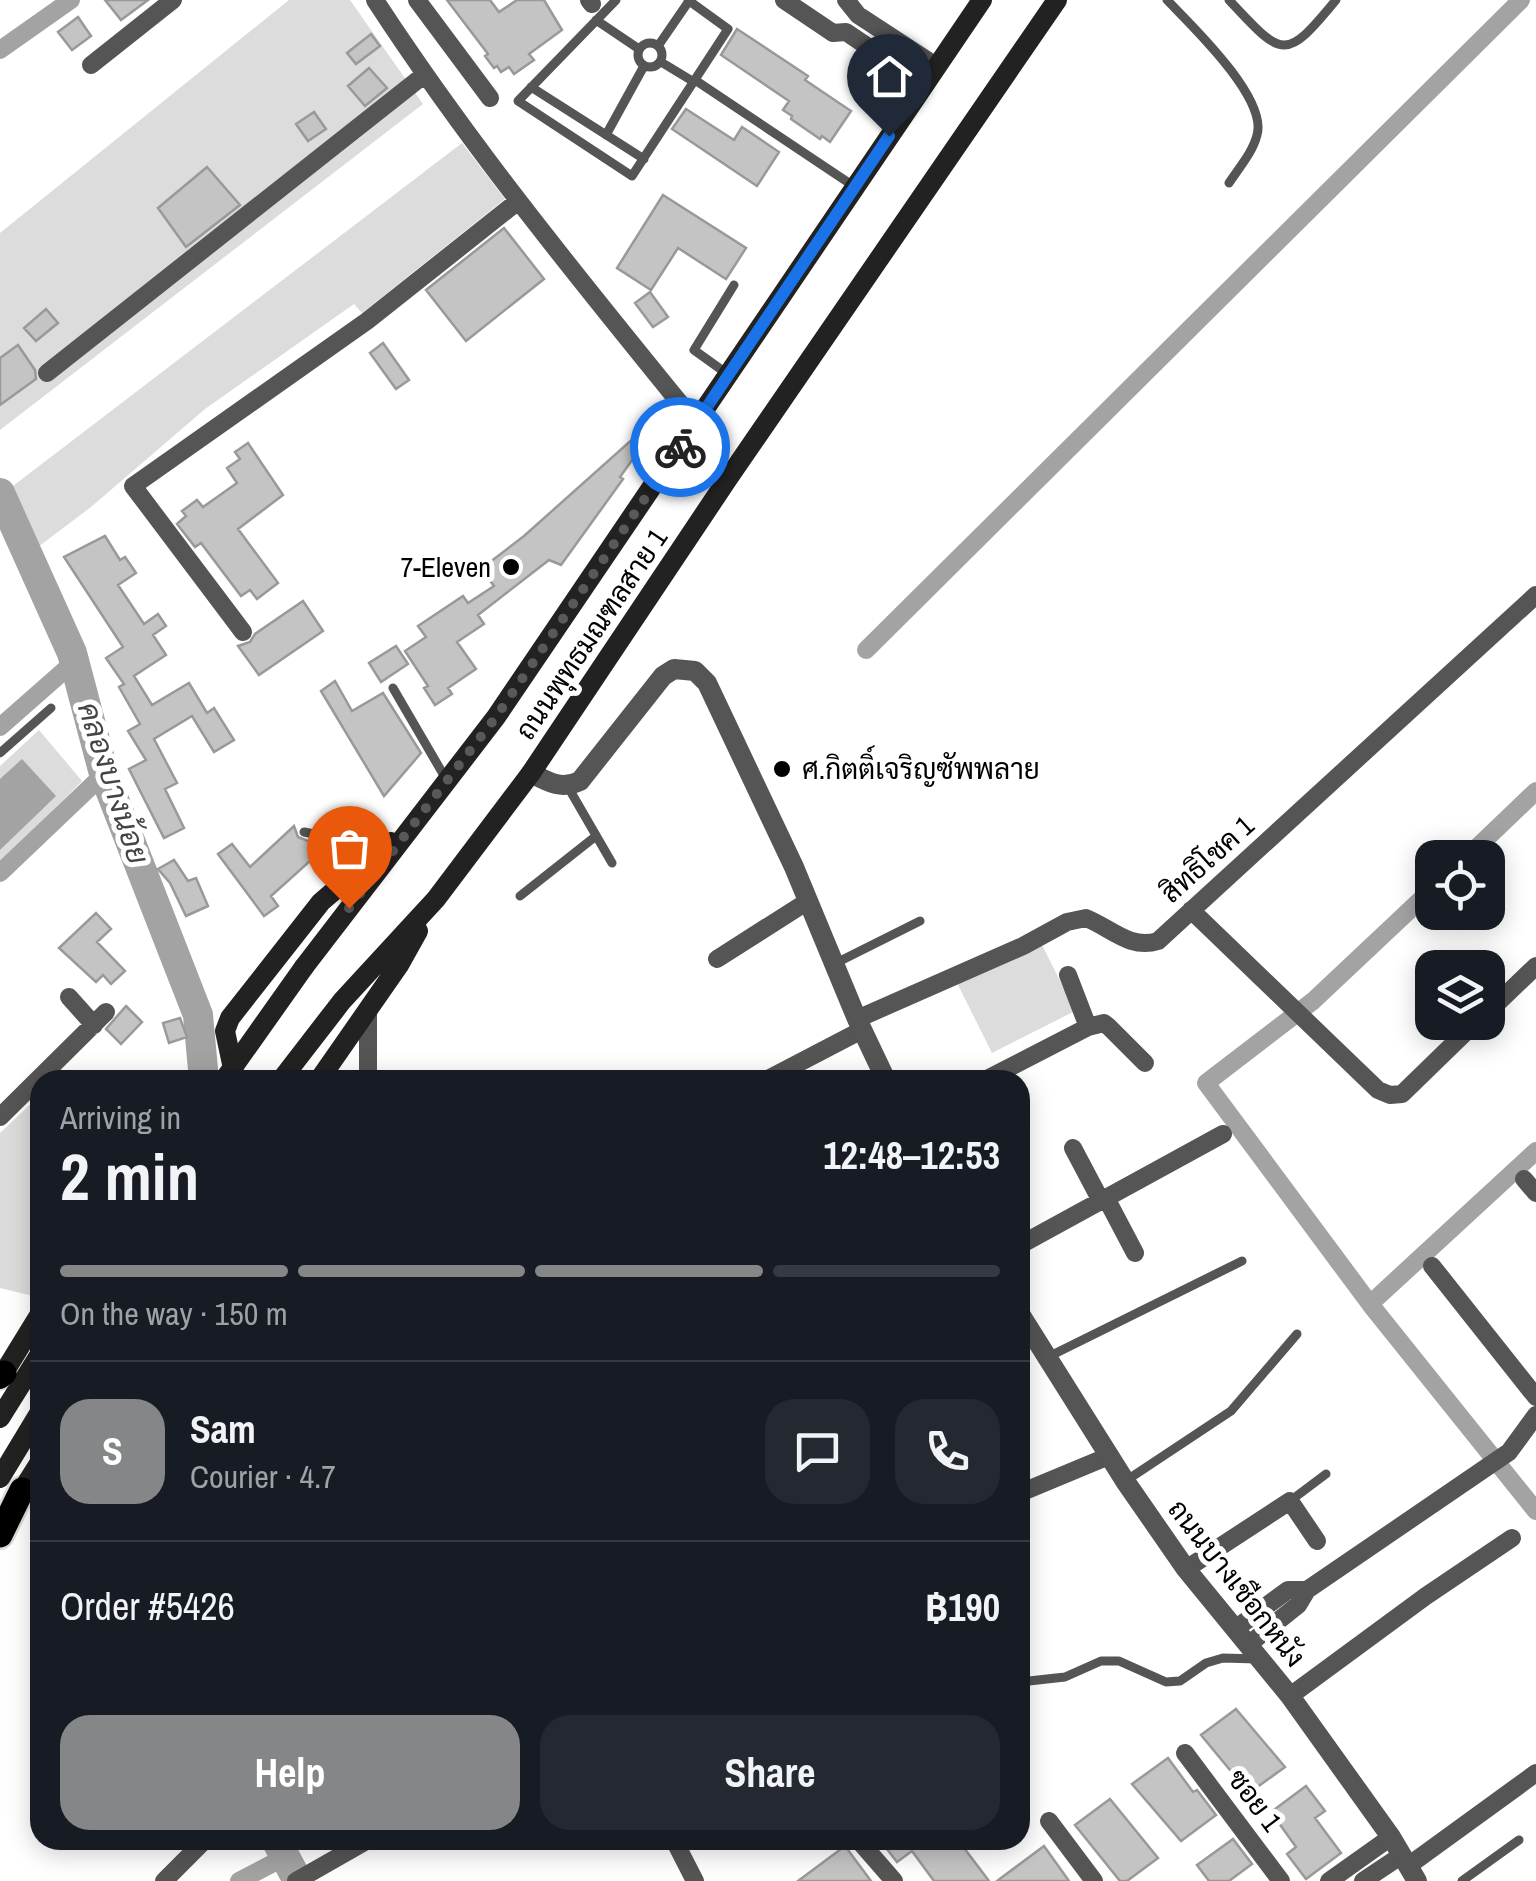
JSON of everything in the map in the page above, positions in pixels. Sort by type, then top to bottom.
[{"type":"main road","name":"ถนนพุทธมณฑลสาย 1","points":[[231,1070],[304,967],[496,717],[982,0]]},
{"type":"main road","name":"ถนนพุทธมณฑลสาย 1","points":[[291,1070],[342,1001],[436,898],[531,774],[727,480],[1057,0]]},
{"type":"main road","points":[[234,1070],[226,1031],[230,1018],[322,902],[417,821]]},
{"type":"main road","points":[[326,1070],[399,965],[436,898]]},
{"type":"main road","points":[[0,1418],[7,1376],[30,1333]]},
{"type":"main road","points":[[7,1376],[30,1361]]},
{"type":"main road","points":[[0,1526],[30,1437]]},
{"type":"main road","points":[[0,1535],[11,1484]]},
{"type":"street","points":[[91,65],[172,0]]},
{"type":"street","points":[[375,0],[424,75],[517,202],[696,423]]},
{"type":"street","points":[[417,0],[490,98]]},
{"type":"street","points":[[846,0],[858,15],[936,66]]},
{"type":"street","points":[[791,2],[833,33],[846,32],[923,84]]},
{"type":"street","points":[[47,373],[424,75]]},
{"type":"street","points":[[243,632],[133,486],[367,321],[517,202]]},
{"type":"street","name":"สิทธิโชค 1","points":[[859,1025],[1068,922],[1086,918],[1129,942],[1145,945],[1158,941],[1536,595]]},
{"type":"street","points":[[531,774],[568,786],[590,772],[662,676],[674,669],[695,671],[707,684],[808,900],[880,1070]]},
{"type":"street","points":[[717,959],[808,900]]},
{"type":"street","points":[[1191,910],[1378,1090],[1402,1094],[1458,1040]]},
{"type":"street","points":[[1505,996],[1536,966]]},
{"type":"street","points":[[1068,975],[1088,1027]]},
{"type":"street","points":[[46,1070],[100,1018],[69,997]]},
{"type":"street","points":[[368,1010],[368,1070]]},
{"type":"street","points":[[1005,1070],[1088,1027],[1104,1023],[1145,1063]]},
{"type":"street","points":[[783,1070],[859,1025]]},
{"type":"street","points":[[1,1113],[30,1085]]},
{"type":"street","points":[[1030,1240],[1223,1134]]},
{"type":"street","points":[[1073,1148],[1135,1254]]},
{"type":"street","points":[[1432,1266],[1536,1397]]},
{"type":"street","name":"ถนนบางเชือกหนัง","points":[[1030,1329],[1125,1481],[1186,1569],[1290,1696],[1405,1860]]},
{"type":"street","points":[[1247,1644],[1298,1605],[1306,1590],[1509,1452],[1536,1415]]},
{"type":"street","points":[[1030,1489],[1109,1456]]},
{"type":"street","points":[[1186,1569],[1290,1501],[1317,1541]]},
{"type":"street","points":[[1290,1696],[1512,1538]]},
{"type":"street","name":"ซอย 1","points":[[1185,1753],[1281,1881]]},
{"type":"street","points":[[1363,1881],[1405,1860],[1536,1773]]},
{"type":"street","points":[[1049,1821],[1094,1881]]},
{"type":"street","points":[[164,1881],[194,1850]]},
{"type":"street","points":[[302,1878],[351,1850]]},
{"type":"street","points":[[679,1850],[695,1881]]},
{"type":"street","points":[[866,1850],[894,1881]]},
{"type":"street","points":[[1330,1881],[1405,1860]]},
{"type":"lane","points":[[616,0],[592,8],[518,101],[632,176],[728,28],[688,0],[658,46]]},
{"type":"lane","points":[[1167,0],[1226,60],[1258,119],[1258,133],[1229,183]]},
{"type":"lane","points":[[1229,0],[1271,42],[1292,46],[1302,40],[1336,0]]},
{"type":"lane","points":[[592,8],[639,49]]},
{"type":"lane","points":[[648,43],[658,46],[661,62],[654,68],[644,66],[638,58],[639,49],[648,43]]},
{"type":"lane","points":[[661,62],[855,188]]},
{"type":"lane","points":[[606,135],[644,66]]},
{"type":"lane","points":[[531,87],[644,160]]},
{"type":"lane","points":[[728,375],[694,350],[734,285]]},
{"type":"lane","points":[[393,688],[448,781]]},
{"type":"lane","points":[[0,753],[51,708]]},
{"type":"lane","points":[[568,786],[612,863]]},
{"type":"lane","points":[[304,832],[328,837],[361,866]]},
{"type":"lane","points":[[520,896],[596,836]]},
{"type":"lane","points":[[834,964],[920,921]]},
{"type":"lane","points":[[1048,1357],[1242,1262]]},
{"type":"lane","points":[[1125,1481],[1231,1411],[1297,1334]]},
{"type":"lane","points":[[1290,1501],[1326,1474]]},
{"type":"lane","points":[[1030,1681],[1065,1677],[1101,1661],[1120,1660],[1166,1682],[1180,1680],[1247,1644]]},
{"type":"lane","points":[[1462,1881],[1518,1840]]},
{"type":"shaded area","points":[[289,0],[350,0],[423,104],[0,430],[0,233]]},
{"type":"shaded area","points":[[462,143],[505,199],[362,313],[354,304],[205,409],[38,547],[9,489]]},
{"type":"shaded area","points":[[39,730],[82,781],[0,863],[0,766]]},
{"type":"shaded area","points":[[22,759],[56,796],[0,850],[0,779]]},
{"type":"shaded area","points":[[1037,935],[1075,1011],[992,1053],[954,977]]},
{"type":"shaded area","points":[[30,1104],[30,1295],[0,1288],[0,1133]]},
{"type":"building","points":[[105,0],[148,0],[121,20]]},
{"type":"building","points":[[447,0],[490,0],[499,12],[517,0],[544,0],[562,30],[529,54],[534,60],[514,74],[509,67],[501,72],[485,56],[488,54]]},
{"type":"building","points":[[78,17],[91,36],[72,50],[58,32]]},
{"type":"building","points":[[737,29],[808,76],[805,80],[851,111],[830,142],[791,119],[783,110],[789,101],[721,55]]},
{"type":"building","points":[[371,34],[380,46],[356,64],[347,53]]},
{"type":"building","points":[[369,68],[387,88],[365,106],[348,86]]},
{"type":"building","points":[[686,109],[734,140],[742,127],[779,152],[757,186],[672,129]]},
{"type":"building","points":[[314,112],[326,129],[308,141],[296,124]]},
{"type":"building","points":[[207,167],[240,205],[186,247],[158,208]]},
{"type":"building","points":[[663,195],[746,248],[726,279],[678,248],[651,290],[617,268]]},
{"type":"building","points":[[504,228],[544,279],[466,341],[426,290]]},
{"type":"building","points":[[650,292],[668,317],[653,327],[635,303]]},
{"type":"building","points":[[46,309],[58,323],[36,341],[24,328]]},
{"type":"building","points":[[383,343],[409,380],[396,389],[370,353]]},
{"type":"building","points":[[18,345],[35,370],[36,379],[0,405],[0,358]]},
{"type":"building","points":[[654,420],[658,424],[620,477],[623,479],[561,565],[549,560],[478,615],[484,624],[457,642],[476,669],[448,688],[452,694],[435,705],[424,688],[428,686],[405,651],[426,637],[418,626],[463,596],[468,603],[494,586],[481,569],[524,536]]},
{"type":"building","points":[[248,443],[283,495],[238,529],[278,583],[257,599],[250,590],[241,596],[201,543],[195,547],[177,524],[186,516],[182,511],[197,500],[203,507],[237,483],[227,468],[240,459],[235,452]]},
{"type":"building","points":[[105,536],[120,560],[125,557],[136,573],[118,585],[144,624],[158,614],[166,626],[153,635],[166,655],[134,676],[152,705],[189,683],[207,713],[214,708],[234,740],[214,752],[192,716],[154,739],[177,783],[165,789],[184,828],[164,838],[129,769],[146,760],[128,731],[140,724],[119,687],[124,684],[106,658],[123,647],[64,557]]},
{"type":"building","points":[[303,601],[323,631],[259,675],[238,646],[250,642],[255,634]]},
{"type":"building","points":[[396,646],[408,664],[381,682],[369,663]]},
{"type":"building","points":[[335,681],[352,711],[383,693],[421,753],[384,796],[321,691]]},
{"type":"building","points":[[294,826],[298,837],[319,853],[271,896],[278,906],[264,916],[218,854],[232,844],[250,867]]},
{"type":"building","points":[[174,860],[188,881],[196,878],[208,906],[186,916],[170,883],[158,869]]},
{"type":"building","points":[[96,913],[111,929],[97,942],[125,971],[111,984],[103,975],[96,982],[59,948]]},
{"type":"building","points":[[126,1006],[142,1022],[121,1044],[106,1029]]},
{"type":"building","points":[[180,1018],[187,1037],[169,1043],[163,1023]]},
{"type":"building","points":[[1236,1709],[1285,1767],[1249,1793],[1201,1735]]},
{"type":"building","points":[[1168,1758],[1216,1815],[1181,1841],[1132,1784]]},
{"type":"building","points":[[1306,1786],[1325,1811],[1315,1818],[1341,1853],[1306,1879],[1287,1854],[1296,1847],[1271,1812]]},
{"type":"building","points":[[1110,1799],[1158,1858],[1127,1881],[1120,1881],[1075,1825]]},
{"type":"building","points":[[1233,1839],[1252,1864],[1229,1881],[1209,1881],[1197,1865]]},
{"type":"building","points":[[1044,1846],[1069,1881],[997,1881]]},
{"type":"building","points":[[840,1850],[848,1850],[871,1881],[798,1881]]},
{"type":"building","points":[[888,1850],[966,1850],[989,1881],[934,1881],[912,1851],[897,1862]]},
{"type":"waterway","points":[[0,50],[71,0]]},
{"type":"waterway","points":[[866,650],[1521,0]]},
{"type":"waterway","name":"คลองบางน้อย","points":[[0,493],[72,653],[104,774],[198,1015],[203,1070]]},
{"type":"waterway","points":[[0,727],[75,661]]},
{"type":"waterway","points":[[0,873],[104,774]]},
{"type":"waterway","points":[[1485,840],[1536,791]]},
{"type":"waterway","points":[[1415,905],[1313,1001],[1206,1083],[1370,1304],[1536,1511]]},
{"type":"waterway","points":[[1370,1304],[1536,1151]]},
{"type":"waterway","name":"คลองบางน้อย","points":[[281,1850],[298,1881]]},
{"type":"waterway","points":[[239,1881],[285,1857]]},
{"type":"way so far","points":[[349,908],[496,717],[680,447]]},
{"type":"place","name":"7-Eleven","points":[[511,567]]},
{"type":"place","name":"ศ.กิตติ์เจริญซัพพลาย","points":[[782,769]]},
{"type":"route","points":[[680,447],[889,136]]}]
